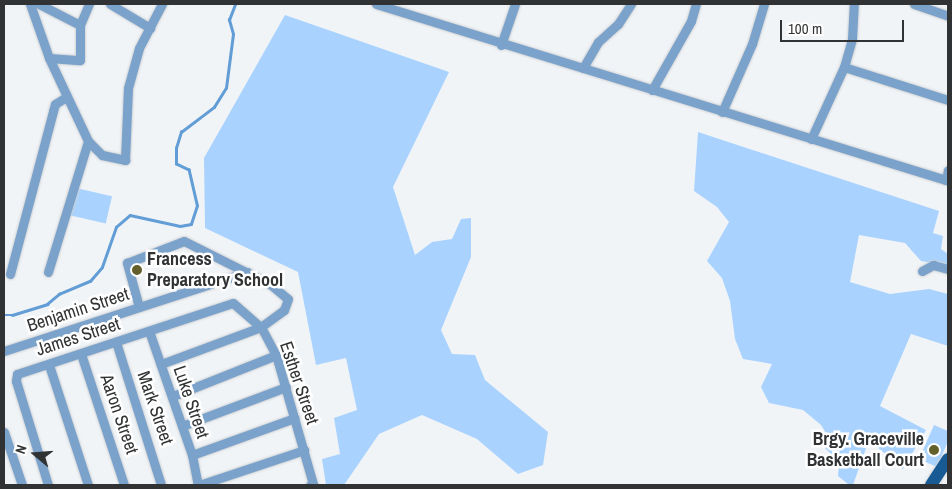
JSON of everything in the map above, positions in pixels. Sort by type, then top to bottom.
[{"type":"main road","points":[[931,485],[947,465]]},
{"type":"street","points":[[30,4],[66,97],[88,141],[102,155],[125,160],[128,88],[139,48],[162,4]]},
{"type":"street","points":[[39,4],[80,25]]},
{"type":"street","points":[[50,58],[80,60],[80,25],[89,4]]},
{"type":"street","points":[[110,4],[150,28]]},
{"type":"street","points":[[376,4],[946,180],[948,170]]},
{"type":"street","points":[[501,44],[515,4]]},
{"type":"street","points":[[583,68],[598,42],[618,24],[631,4]]},
{"type":"street","points":[[652,90],[691,21],[696,4]]},
{"type":"street","points":[[722,112],[752,44],[764,4]]},
{"type":"street","points":[[811,139],[844,67],[852,39],[854,4]]},
{"type":"street","points":[[914,4],[948,16]]},
{"type":"street","points":[[844,67],[948,100]]},
{"type":"street","points":[[10,274],[55,104],[66,97]]},
{"type":"street","points":[[48,272],[88,141]]},
{"type":"street","points":[[140,307],[127,263],[184,241],[247,272],[282,292],[288,299],[279,315],[261,327],[161,364]]},
{"type":"street","points":[[922,271],[933,265],[948,269]]},
{"type":"street","name":"Benjamin Street","points":[[4,351],[247,272]]},
{"type":"street","name":"Esther Street","points":[[149,331],[232,303],[261,327],[276,355],[304,450],[312,485]]},
{"type":"street","name":"James Street","points":[[48,485],[16,381],[17,374],[149,331]]},
{"type":"street","name":"Luke Street","points":[[149,331],[192,455],[198,485]]},
{"type":"street","name":"Mark Street","points":[[116,342],[161,485]]},
{"type":"street","name":"Aaron Street","points":[[81,354],[124,485]]},
{"type":"street","points":[[173,396],[276,355]]},
{"type":"street","points":[[49,365],[88,485]]},
{"type":"street","points":[[182,426],[286,387]]},
{"type":"street","points":[[192,455],[295,418]]},
{"type":"street","points":[[4,432],[22,485]]},
{"type":"street","points":[[198,485],[304,450]]},
{"type":"shaded area","points":[[285,15],[449,72],[393,187],[415,255],[432,242],[452,239],[461,219],[471,218],[471,257],[441,330],[452,354],[475,355],[485,380],[548,432],[543,465],[518,474],[477,439],[422,415],[379,434],[344,485],[326,485],[322,459],[340,454],[334,418],[357,410],[346,358],[316,365],[298,272],[205,228],[204,158]]},
{"type":"shaded area","points":[[698,132],[939,211],[933,233],[943,236],[941,249],[948,254],[948,266],[921,261],[905,243],[859,235],[850,282],[890,294],[929,289],[948,294],[948,346],[911,334],[880,406],[926,430],[903,469],[869,440],[853,485],[849,485],[838,476],[839,462],[825,448],[829,438],[821,425],[803,410],[769,403],[761,387],[772,364],[743,359],[735,339],[730,301],[722,278],[707,261],[729,222],[717,207],[694,191]]},
{"type":"shaded area","points":[[76,188],[112,196],[106,224],[70,215]]},
{"type":"shaded area","name":"Brgy. Graceville Basketball Court","points":[[934,425],[948,431],[948,441],[937,467],[919,459]]},
{"type":"waterway","points":[[4,315],[12,315],[47,304],[59,294],[90,281],[102,267],[116,227],[130,215],[180,226],[191,224],[197,206],[189,170],[176,164],[176,148],[181,132],[214,107],[226,88],[233,34],[229,20],[235,4]]},
{"type":"place","name":"Francess Preparatory School","points":[[137,270]]},
{"type":"place","name":"Brgy. Graceville Basketball Court","points":[[934,450]]}]
